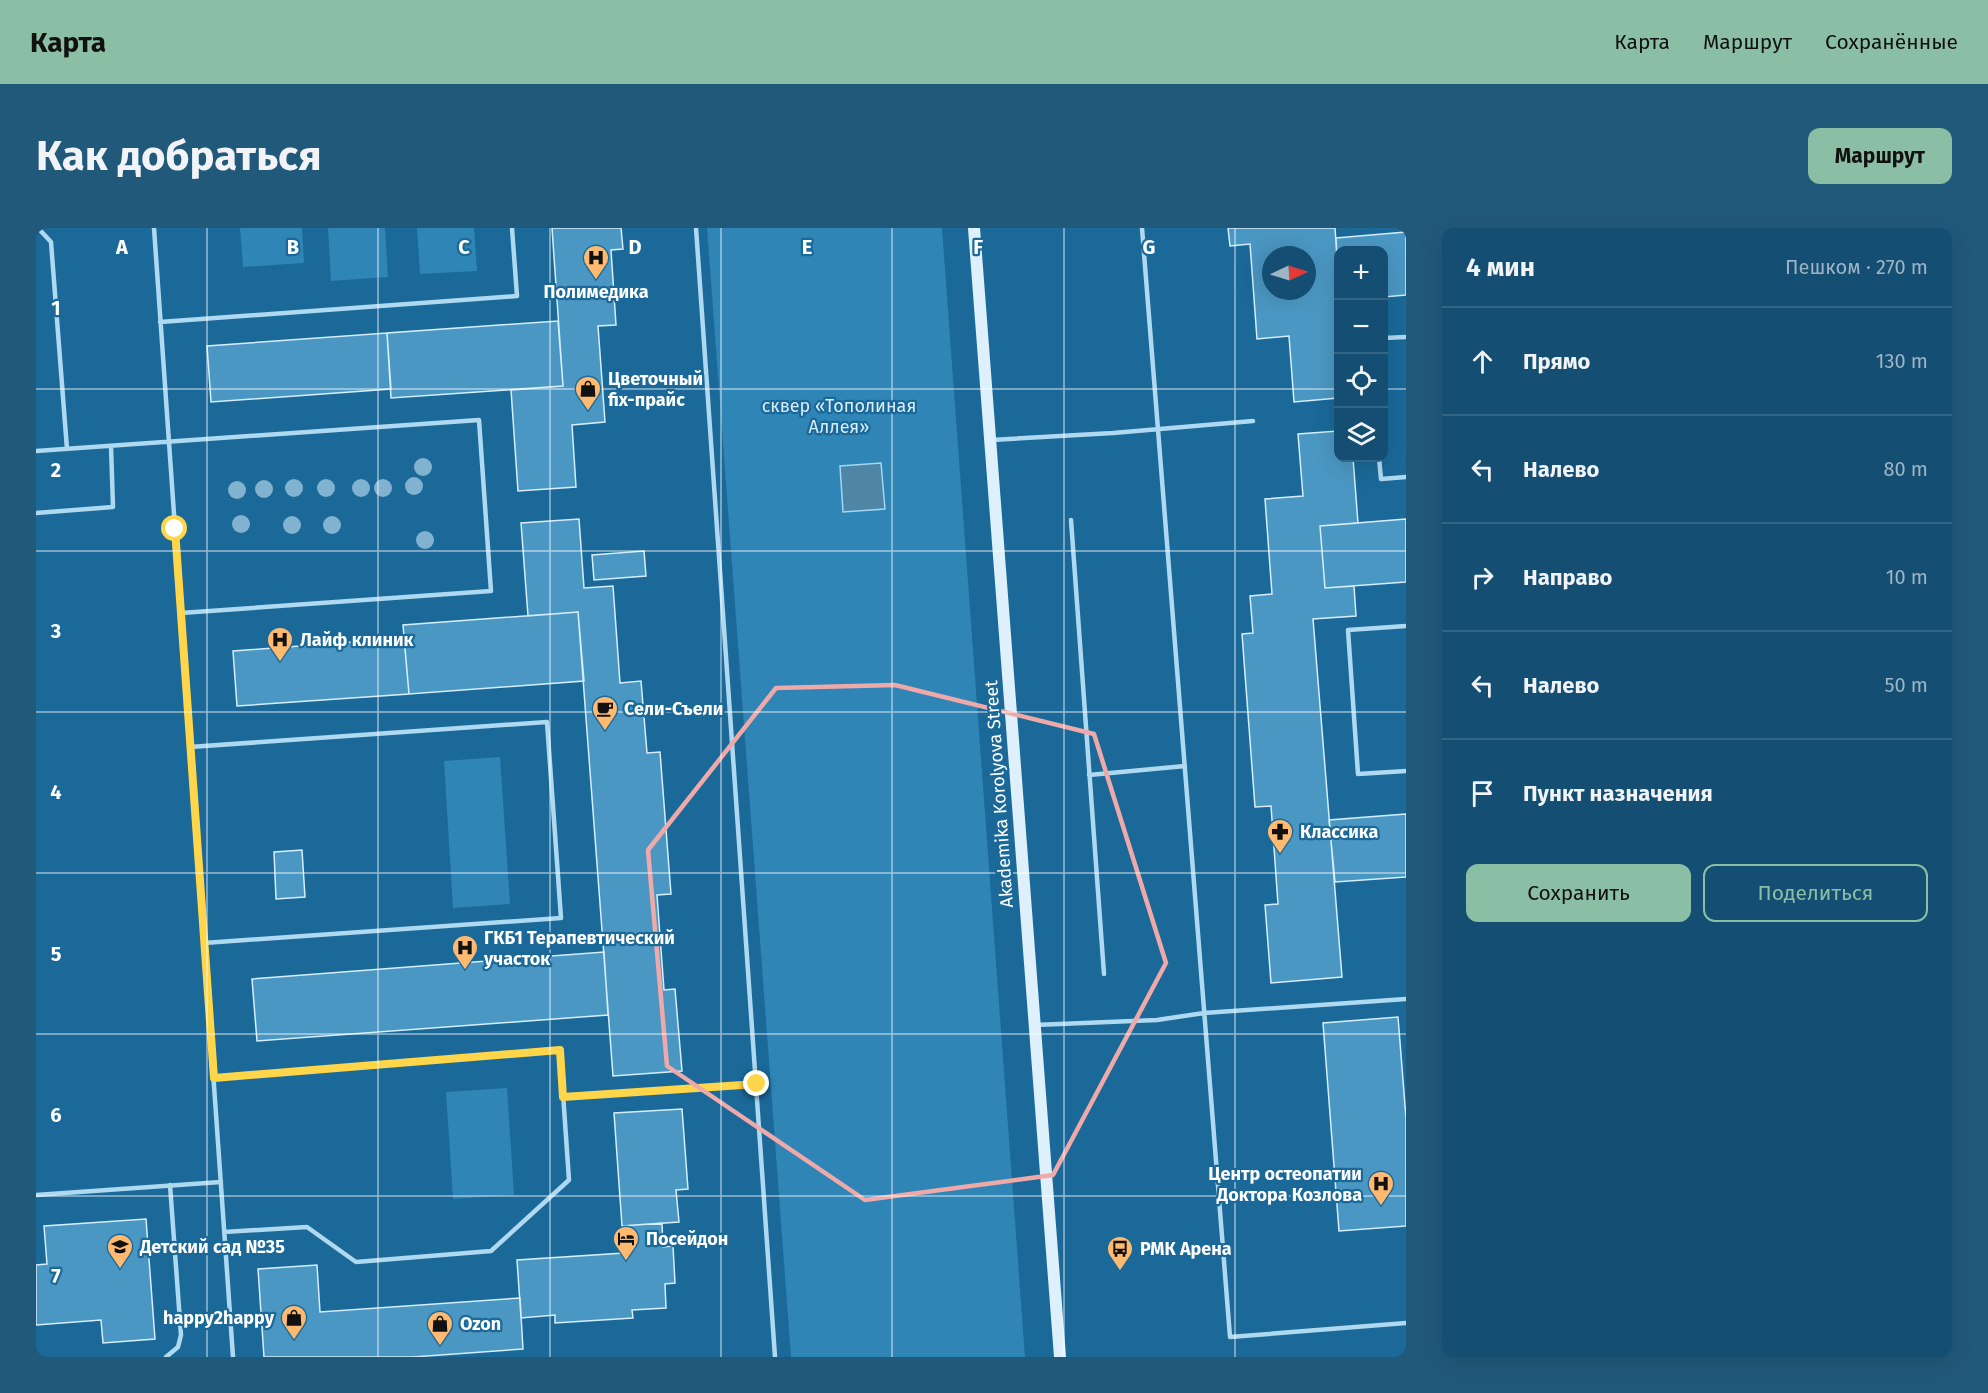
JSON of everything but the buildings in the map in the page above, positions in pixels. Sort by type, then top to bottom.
[{"type":"street","name":"Akademika Korolyova Street","points":[[974,228],[1060,1357]]},
{"type":"lane","points":[[38,228],[51,242],[67,449]]},
{"type":"lane","points":[[154,228],[233,1357]]},
{"type":"lane","points":[[160,322],[517,296],[512,228]]},
{"type":"lane","points":[[696,228],[775,1357]]},
{"type":"lane","points":[[1142,228],[1230,1337],[1406,1323]]},
{"type":"lane","points":[[1388,338],[1406,337]]},
{"type":"lane","points":[[36,451],[479,420],[491,591],[181,613]]},
{"type":"lane","points":[[990,440],[1113,433],[1253,421]]},
{"type":"lane","points":[[36,513],[113,507],[111,446]]},
{"type":"lane","points":[[1379,462],[1381,478],[1406,477]]},
{"type":"lane","points":[[1071,520],[1104,974]]},
{"type":"lane","points":[[1406,626],[1348,630],[1358,774],[1406,771]]},
{"type":"lane","points":[[190,747],[547,722],[549,745],[561,918],[204,944]]},
{"type":"lane","points":[[1089,775],[1185,766]]},
{"type":"lane","points":[[1035,1025],[1157,1020],[1204,1013],[1406,999]]},
{"type":"lane","points":[[214,1078],[560,1050],[569,1180],[492,1251],[356,1262],[307,1227],[224,1232]]},
{"type":"lane","points":[[563,1097],[757,1084]]},
{"type":"lane","points":[[36,1195],[221,1182]]},
{"type":"lane","points":[[166,1357],[178,1347],[181,1335],[170,1185]]},
{"type":"highlighted area","points":[[895,685],[1094,734],[1166,963],[1053,1175],[865,1200],[667,1066],[648,850],[776,688]]},
{"type":"green space","points":[[240,228],[302,228],[304,263],[243,267]]},
{"type":"green space","points":[[328,228],[385,228],[388,277],[331,281]]},
{"type":"green space","points":[[417,228],[474,228],[477,271],[420,274]]},
{"type":"green space","name":"сквер «Тополиная Аллея»","points":[[707,228],[942,228],[1025,1357],[791,1357]]},
{"type":"green space","points":[[500,757],[510,904],[453,908],[444,761]]},
{"type":"green space","points":[[507,1088],[514,1195],[453,1199],[446,1092]]},
{"type":"shaded area","points":[[881,463],[885,509],[843,512],[840,466]]},
{"type":"place","name":"Полимедика","points":[[596,281]]},
{"type":"place","name":"Цветочный fix-прайс","points":[[588,412]]},
{"type":"place","name":"Лайф клиник","points":[[280,663]]},
{"type":"place","name":"Сели-Съели","points":[[605,732]]},
{"type":"place","name":"Классика","points":[[1280,855]]},
{"type":"place","name":"ГКБ1 Терапевтический участок","points":[[465,971]]},
{"type":"place","name":"Центр остеопатии Доктора Козлова","points":[[1381,1207]]},
{"type":"place","name":"Посейдон","points":[[626,1262]]},
{"type":"place","name":"Детский сад №35","points":[[120,1270]]},
{"type":"place","name":"РМК Арена","points":[[1120,1272]]},
{"type":"place","name":"happy2happy","points":[[294,1341]]},
{"type":"place","name":"Ozon","points":[[440,1347]]},
{"type":"route","points":[[175,529],[214,1078],[560,1050],[563,1097],[757,1084]]}]
